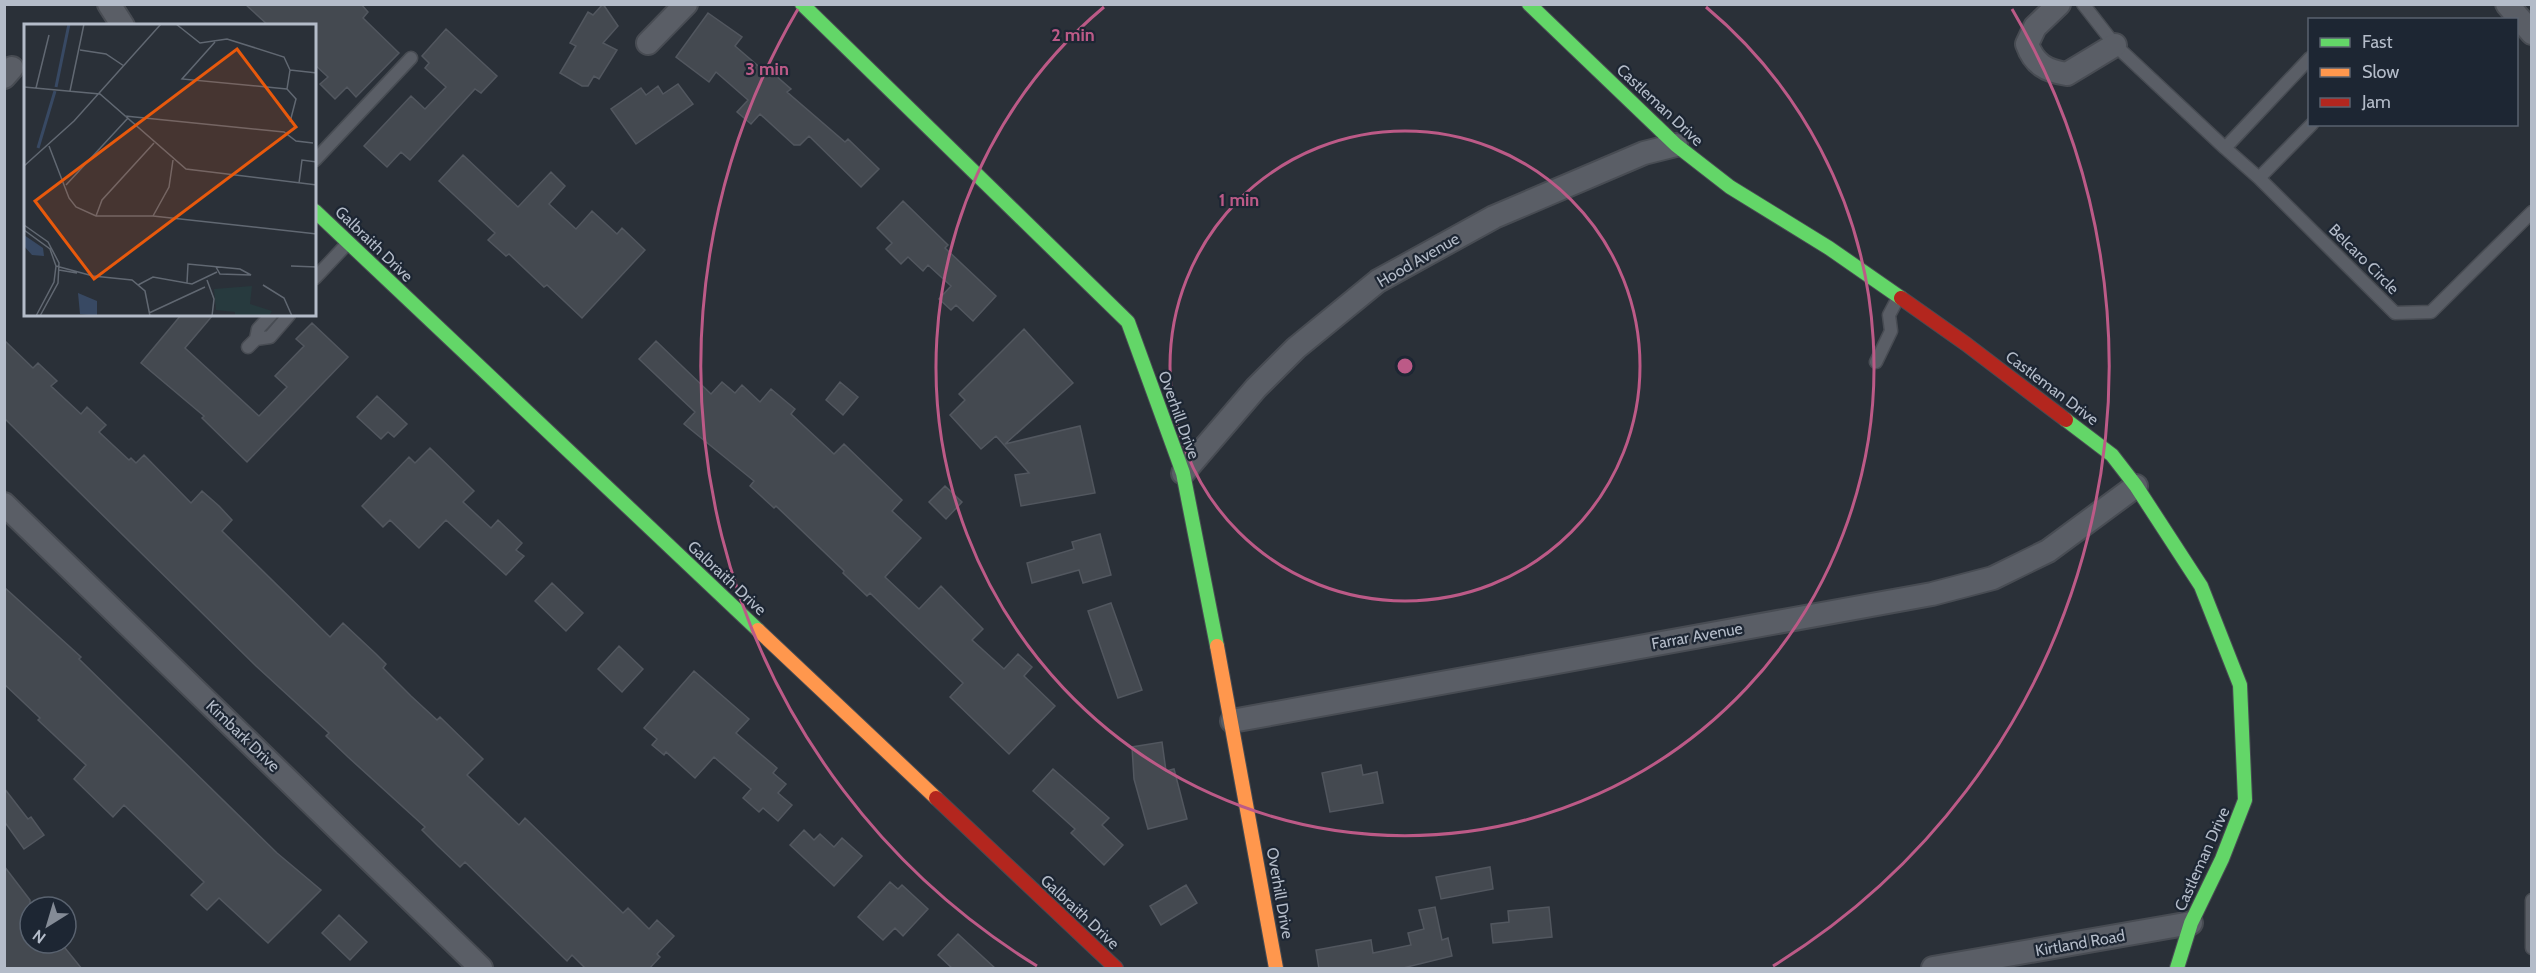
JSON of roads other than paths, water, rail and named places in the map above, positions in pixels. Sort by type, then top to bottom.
[{"type":"street","points":[[110,4],[122,24]]},
{"type":"street","points":[[648,43],[686,4]]},
{"type":"street","name":"Overhill Drive","points":[[802,4],[1128,322],[1183,472],[1232,721],[1276,969]]},
{"type":"street","name":"Castleman Drive","points":[[1529,4],[1676,145],[1730,187],[1829,248],[1966,344],[2112,455],[2136,486],[2201,586],[2240,685],[2245,800],[2222,859],[2191,923],[2177,969]]},
{"type":"street","points":[[2060,4],[2035,27],[2027,44],[2032,57],[2048,71],[2067,74],[2115,45]]},
{"type":"street","points":[[2507,4],[2532,33]]},
{"type":"street","name":"Hood Avenue","points":[[1183,472],[1256,388],[1296,348],[1378,281],[1494,217],[1644,153],[1676,145]]},
{"type":"street","name":"Galbraith Drive","points":[[316,212],[1116,969]]},
{"type":"street","name":"Farrar Avenue","points":[[1232,721],[1932,594],[1993,578],[2048,551],[2136,486]]},
{"type":"street","name":"Kimbark Drive","points":[[4,504],[481,969]]},
{"type":"street","name":"Kirtland Road","points":[[1933,969],[2191,923]]},
{"type":"lane","name":"Belcaro Circle","points":[[2083,4],[2115,45],[2259,178],[2395,313],[2431,312],[2532,212]]},
{"type":"lane","points":[[316,159],[411,58]]},
{"type":"lane","points":[[2225,148],[2308,60]]},
{"type":"lane","points":[[2259,178],[2310,126]]},
{"type":"lane","points":[[316,277],[348,243]]},
{"type":"lane","points":[[1876,362],[1891,331],[1889,315],[1899,296]]},
{"type":"lane","points":[[270,316],[258,329],[252,343],[270,337],[289,316]]},
{"type":"lane","points":[[2532,900],[2532,948]]}]
